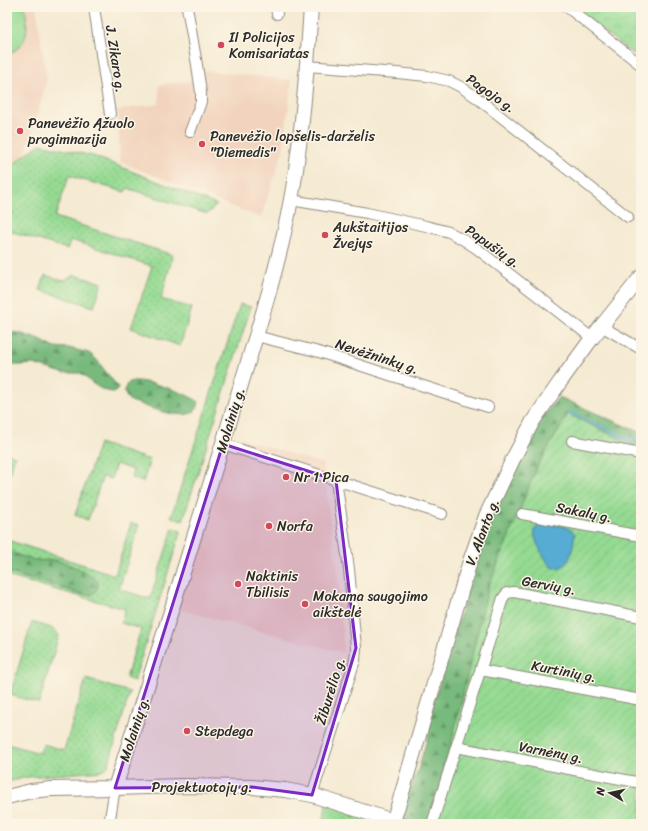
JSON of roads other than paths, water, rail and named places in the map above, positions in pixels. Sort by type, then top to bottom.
[{"type":"main road","name":"Molainių g.","points":[[115,788],[266,305],[278,260],[291,200],[299,147],[311,7]]},
{"type":"main road","name":"V. Alanto g.","points":[[399,822],[400,803],[470,561],[486,516],[533,421],[592,338],[641,277]]},
{"type":"main road","name":"Projektuotojų g.","points":[[7,797],[31,790],[51,789],[183,786],[252,787],[285,790],[312,795],[399,822]]},
{"type":"street","name":"J. Zikaro g.","points":[[94,7],[110,114]]},
{"type":"street","points":[[187,7],[198,65],[201,92],[201,102],[190,132]]},
{"type":"street","points":[[567,7],[641,65]]},
{"type":"street","name":"Pagojo g.","points":[[307,66],[427,76],[461,87],[476,97],[628,217]]},
{"type":"street","name":"Papušių g.","points":[[291,200],[367,213],[449,232],[476,248],[592,338]]},
{"type":"street","points":[[601,326],[641,349]]},
{"type":"street","name":"Nevėžninkų g.","points":[[256,336],[319,352],[488,407]]},
{"type":"street","points":[[572,441],[641,454]]},
{"type":"street","points":[[223,444],[442,514]]},
{"type":"street","name":"Žiburėlio g.","points":[[312,795],[355,660],[356,648],[349,570],[336,480]]},
{"type":"street","name":"Sakalų g.","points":[[522,514],[641,536]]},
{"type":"street","name":"Gervių g.","points":[[481,670],[503,598],[507,593],[514,592],[641,617]]},
{"type":"street","points":[[432,824],[481,670]]},
{"type":"street","name":"Kurtinių g.","points":[[481,670],[641,700]]},
{"type":"street","name":"Varnėnų g.","points":[[456,747],[641,783]]},
{"type":"street","name":"Molainių g.","points":[[109,824],[115,788]]},
{"type":"water","points":[[545,524],[566,527],[575,534],[572,552],[568,562],[559,567],[553,568],[549,565],[536,539],[535,529],[540,525]]},
{"type":"waterway","points":[[568,412],[641,444]]},
{"type":"place","name":"II Policijos Komisariatas","points":[[221,45]]},
{"type":"place","name":"Panevėžio Ąžuolo progimnazija","points":[[20,131]]},
{"type":"place","name":"Panevėžio lopšelis-darželis \"Diemedis\"","points":[[202,144]]},
{"type":"place","name":"Aukštaitijos Žvejys","points":[[325,235]]},
{"type":"place","name":"Nr 1 Pica","points":[[286,477]]},
{"type":"place","name":"Norfa","points":[[269,526]]},
{"type":"place","name":"Naktinis Tbilisis","points":[[238,584]]},
{"type":"place","name":"Mokama saugojimo aikštelė","points":[[305,604]]},
{"type":"place","name":"Stepdega","points":[[187,731]]}]
